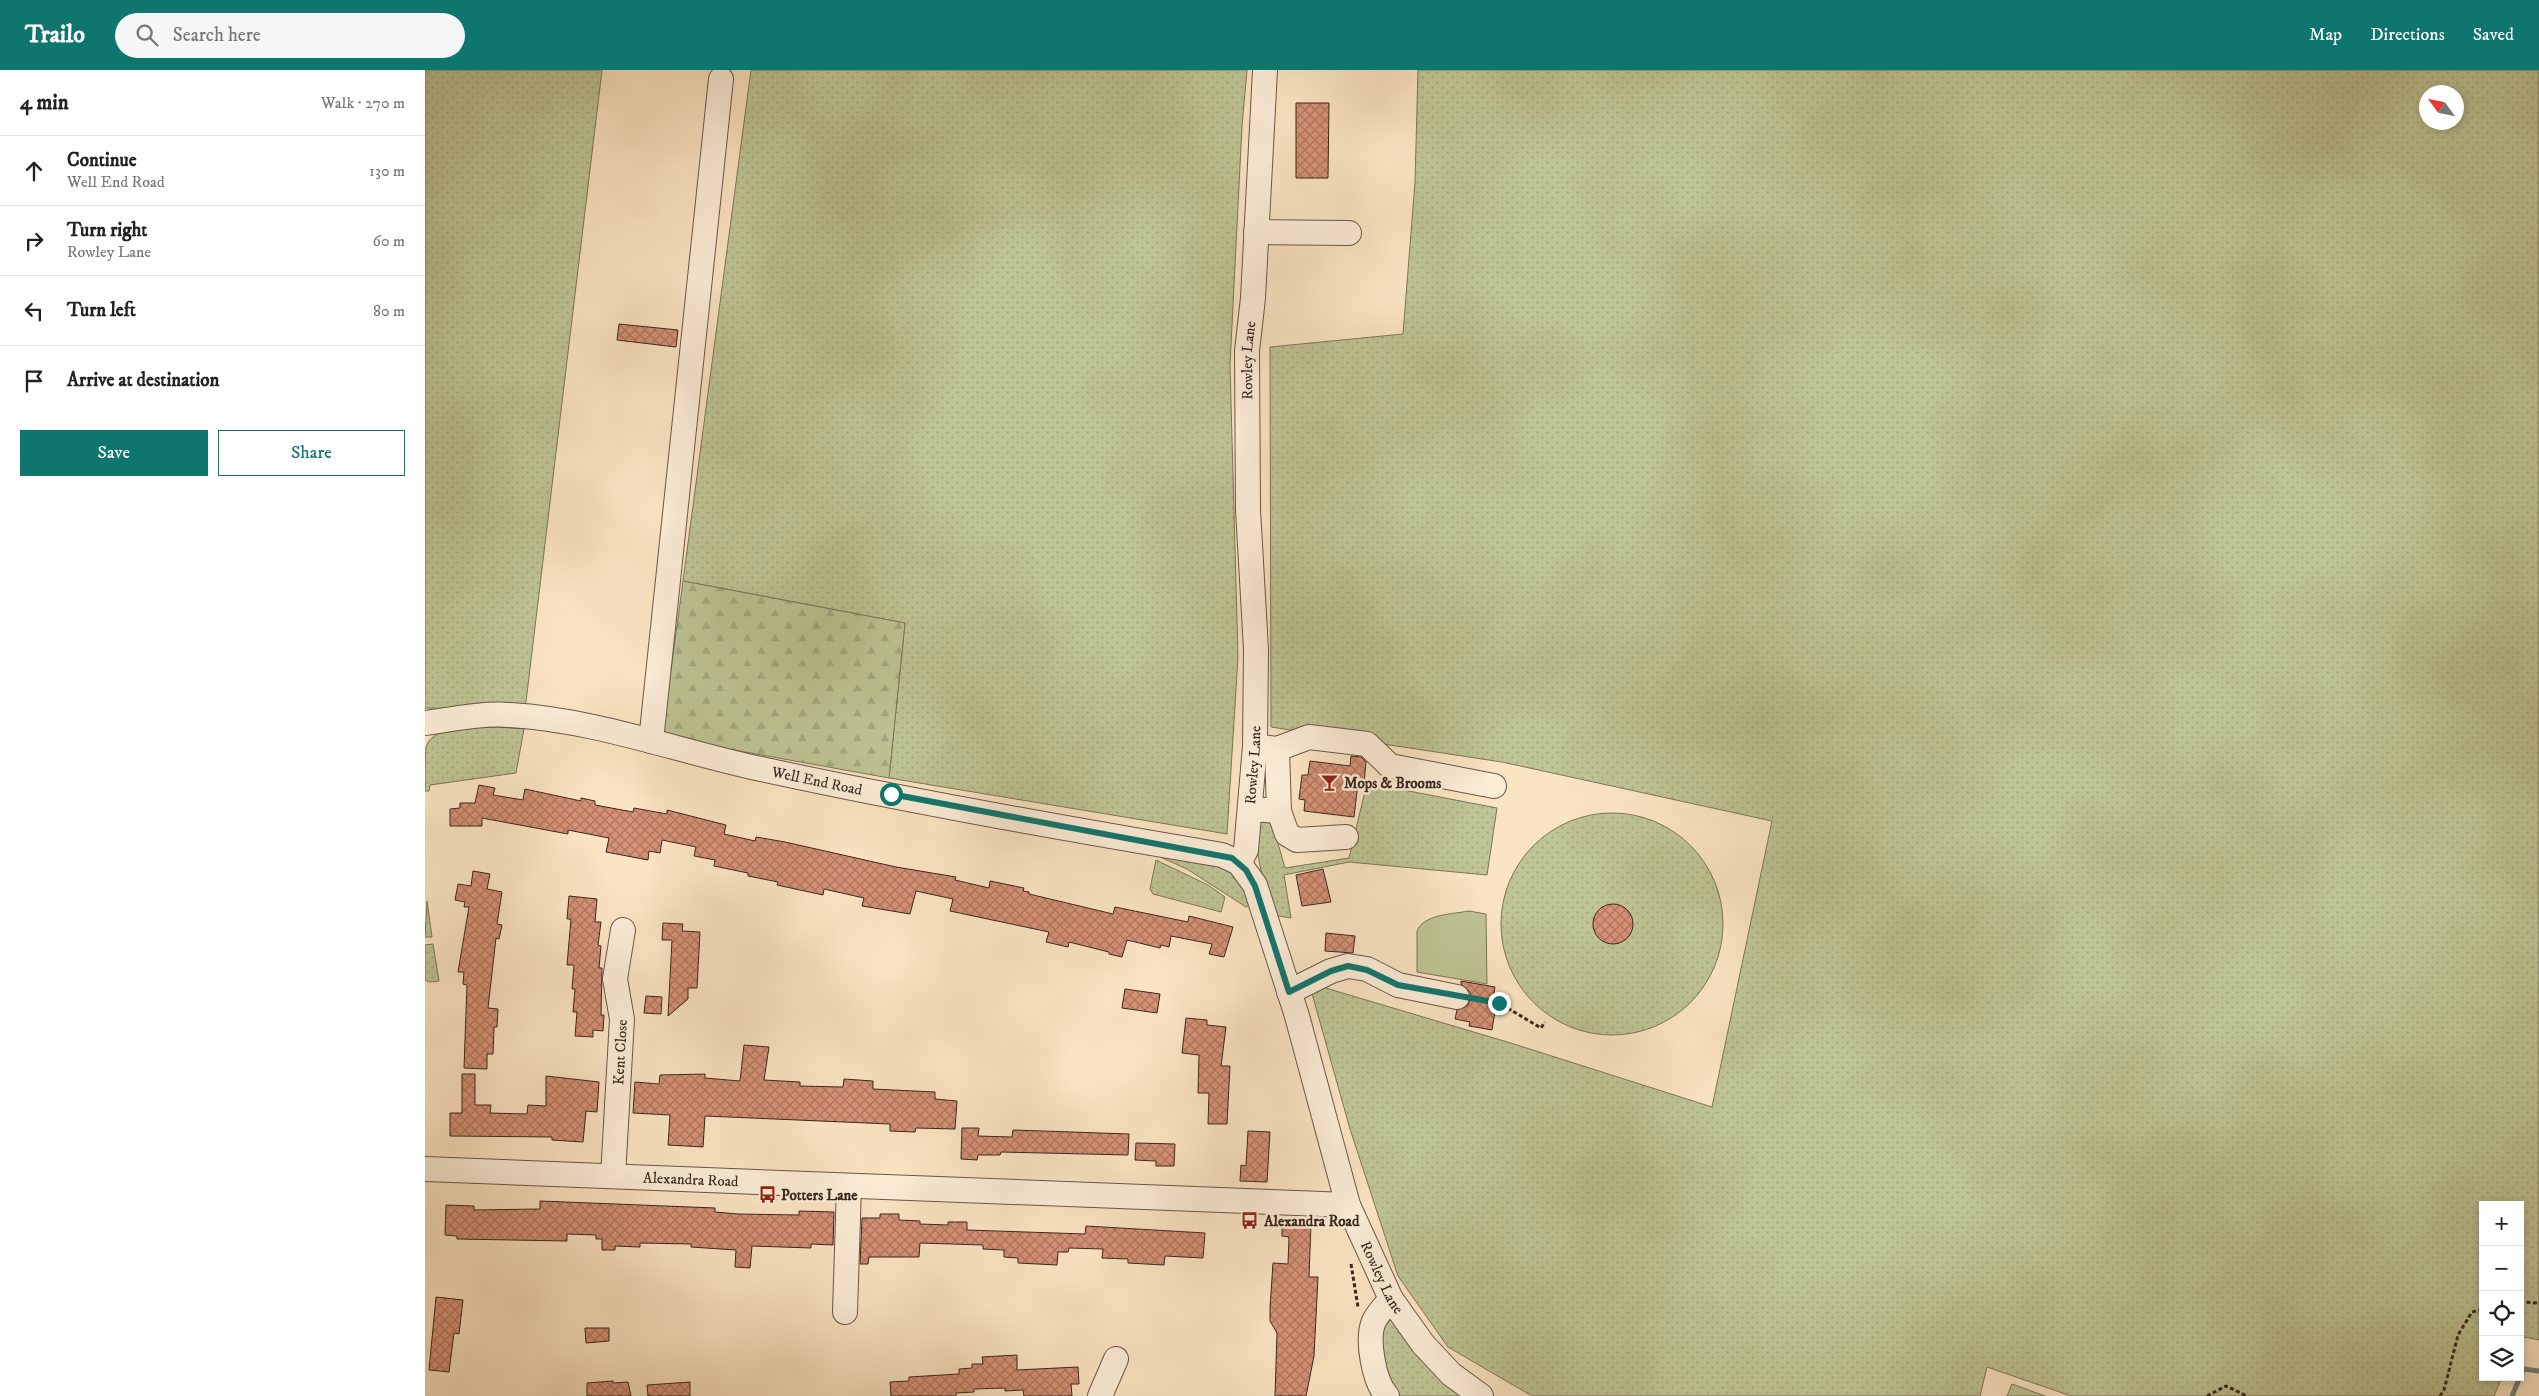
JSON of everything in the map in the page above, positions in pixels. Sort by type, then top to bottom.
[{"type":"street","name":"Rowley Lane","points":[[1265,70],[1253,298],[1247,351],[1249,510],[1256,648],[1266,748],[1251,809],[1246,850],[1239,863],[1255,886],[1289,992],[1348,1205],[1391,1299],[1423,1344],[1451,1374],[1481,1396]]},
{"type":"street","points":[[651,741],[721,78]]},
{"type":"street","points":[[1256,232],[1349,232]]},
{"type":"street","name":"Well End Road","points":[[425,723],[468,717],[509,715],[581,724],[759,769],[1045,825],[1222,855],[1239,863]]},
{"type":"street","points":[[1345,837],[1297,840],[1287,834],[1279,811],[1266,748],[1309,737],[1367,744],[1389,766],[1494,786]]},
{"type":"street","points":[[1251,809],[1279,811]]},
{"type":"street","name":"Kent Close","points":[[613,1176],[622,1019],[615,980],[623,930]]},
{"type":"street","points":[[1289,992],[1331,971],[1348,966],[1367,970],[1398,985],[1457,997]]},
{"type":"street","name":"Alexandra Road","points":[[425,1169],[1348,1205]]},
{"type":"street","points":[[845,1312],[849,1186]]},
{"type":"street","points":[[1387,1396],[1375,1373],[1370,1334],[1374,1320],[1391,1299]]},
{"type":"street","points":[[1100,1396],[1116,1359]]},
{"type":"path","points":[[1457,997],[1461,996],[1499,1003],[1541,1028],[1545,1022]]},
{"type":"path","points":[[1351,1263],[1358,1310]]},
{"type":"path","points":[[2524,1302],[2539,1303]]},
{"type":"path","points":[[2440,1396],[2444,1390],[2458,1336],[2473,1312],[2479,1310]]},
{"type":"path","points":[[2207,1396],[2225,1386],[2247,1396]]},
{"type":"green space","points":[[425,70],[602,70],[525,710],[425,708]]},
{"type":"green space","points":[[751,70],[1247,70],[1242,126],[1230,365],[1238,657],[1227,834],[889,778],[905,623],[683,581]]},
{"type":"green space","points":[[1418,70],[2539,70],[2539,1340],[2524,1337],[2524,1201],[2479,1201],[2479,1381],[2500,1381],[2494,1396],[2071,1396],[1987,1367],[1980,1396],[1532,1396],[1448,1347],[1398,1276],[1350,1129],[1309,983],[1514,1044],[1712,1107],[1772,821],[1502,762],[1271,727],[1270,347],[1403,334],[1415,182]]},
{"type":"green space","points":[[683,581],[905,623],[889,778],[662,737]]},
{"type":"green space","points":[[497,727],[524,729],[516,773],[430,785],[429,791],[425,791],[426,747],[431,739],[447,730],[457,728]]},
{"type":"green space","points":[[1367,783],[1497,808],[1487,875],[1349,862],[1284,875],[1291,918],[1273,915],[1263,880],[1258,852],[1258,828],[1262,819],[1272,822],[1285,868],[1349,858]]},
{"type":"green space","points":[[1601,813],[1623,813],[1655,821],[1674,831],[1691,845],[1705,862],[1715,881],[1721,902],[1723,924],[1721,946],[1715,967],[1705,986],[1691,1003],[1674,1017],[1644,1031],[1623,1035],[1601,1035],[1580,1031],[1559,1022],[1541,1010],[1526,995],[1514,977],[1505,956],[1501,935],[1501,913],[1505,892],[1514,871],[1526,853],[1541,838],[1559,826],[1580,817]]},
{"type":"green space","points":[[1161,853],[1207,861],[1236,873],[1251,904],[1246,907],[1187,869],[1158,856]]},
{"type":"green space","points":[[1156,860],[1208,885],[1225,897],[1221,912],[1153,894],[1150,889]]},
{"type":"green space","points":[[427,901],[432,937],[425,937]]},
{"type":"green space","points":[[1469,911],[1486,914],[1487,984],[1417,972],[1417,931],[1421,925],[1432,918]]},
{"type":"green space","points":[[433,944],[439,981],[430,982],[425,980],[425,945]]},
{"type":"green space","points":[[1390,1320],[1466,1396],[1398,1396],[1383,1371],[1382,1324]]},
{"type":"green space","points":[[2012,1384],[2045,1396],[2007,1396]]},
{"type":"building","points":[[1296,103],[1329,103],[1328,178],[1296,178]]},
{"type":"building","points":[[619,324],[678,330],[676,347],[617,340]]},
{"type":"building","name":"Mops & Brooms","points":[[1351,756],[1361,757],[1366,762],[1364,784],[1358,783],[1354,817],[1304,811],[1305,800],[1299,799],[1302,775],[1308,775],[1310,761],[1350,766]]},
{"type":"building","points":[[479,785],[495,788],[493,795],[523,800],[525,789],[581,801],[581,798],[595,801],[595,805],[633,812],[634,808],[667,814],[667,810],[726,825],[724,834],[755,841],[756,837],[785,842],[896,867],[956,877],[955,880],[989,888],[990,881],[1024,888],[1023,891],[1029,892],[1029,894],[1113,914],[1115,907],[1188,922],[1189,916],[1233,927],[1224,957],[1209,954],[1212,944],[1171,936],[1169,947],[1161,945],[1160,948],[1127,940],[1122,957],[1069,942],[1068,947],[1046,942],[1049,932],[950,911],[953,899],[916,891],[910,914],[862,906],[864,898],[824,889],[823,895],[777,885],[778,882],[714,866],[715,860],[694,856],[696,847],[662,840],[660,853],[649,851],[648,860],[606,852],[609,838],[568,830],[568,834],[482,818],[482,826],[450,826],[450,809],[460,808],[460,803],[475,803]]},
{"type":"building","points":[[1323,869],[1331,902],[1302,906],[1296,875]]},
{"type":"building","points":[[473,871],[490,874],[487,889],[502,892],[497,924],[502,925],[499,939],[496,938],[488,1008],[498,1009],[497,1027],[494,1027],[493,1054],[487,1054],[487,1069],[464,1068],[467,985],[463,984],[464,972],[458,972],[469,907],[464,907],[465,902],[455,900],[458,884],[471,886]]},
{"type":"building","points":[[569,896],[597,899],[595,922],[601,922],[598,945],[601,946],[599,968],[602,968],[601,1015],[604,1015],[603,1031],[593,1030],[593,1037],[575,1036],[577,1012],[573,1012],[575,989],[572,989],[574,965],[567,965],[571,919],[567,919]]},
{"type":"building","points":[[1609,904],[1617,904],[1624,907],[1630,913],[1633,924],[1630,935],[1624,941],[1617,944],[1609,944],[1602,941],[1596,935],[1593,928],[1593,920],[1596,913],[1602,907]]},
{"type":"building","points":[[663,923],[683,924],[682,931],[700,932],[697,988],[688,988],[688,999],[668,1016],[672,940],[662,940]]},
{"type":"building","points":[[1326,933],[1355,936],[1353,953],[1325,951]]},
{"type":"building","points":[[1461,981],[1495,987],[1492,1004],[1496,1005],[1492,1030],[1469,1026],[1470,1022],[1455,1019],[1457,1010],[1467,1006],[1471,999],[1470,992],[1461,984]]},
{"type":"building","points":[[1125,989],[1160,994],[1157,1013],[1122,1008]]},
{"type":"building","points":[[646,996],[662,997],[661,1014],[644,1013]]},
{"type":"building","points":[[1186,1018],[1207,1020],[1207,1025],[1226,1027],[1221,1066],[1230,1066],[1227,1124],[1208,1124],[1209,1093],[1198,1093],[1199,1055],[1182,1053]]},
{"type":"building","points":[[744,1045],[769,1047],[764,1080],[800,1082],[800,1086],[841,1087],[843,1087],[844,1079],[873,1081],[873,1089],[935,1092],[935,1099],[957,1101],[955,1129],[916,1128],[915,1132],[890,1131],[890,1124],[705,1116],[703,1147],[668,1145],[670,1115],[633,1113],[635,1082],[659,1084],[660,1075],[705,1074],[705,1078],[740,1081]]},
{"type":"building","points":[[462,1074],[475,1074],[475,1105],[491,1105],[490,1113],[527,1114],[528,1105],[546,1106],[546,1076],[599,1082],[597,1112],[586,1111],[583,1142],[552,1140],[552,1137],[450,1136],[450,1113],[462,1113]]},
{"type":"building","points":[[962,1128],[979,1128],[978,1136],[1012,1137],[1013,1130],[1129,1134],[1128,1155],[1001,1152],[1000,1155],[978,1155],[977,1160],[961,1159]]},
{"type":"building","points":[[1248,1131],[1270,1132],[1267,1182],[1240,1181],[1241,1165],[1246,1166]]},
{"type":"building","points":[[1136,1143],[1175,1144],[1174,1166],[1156,1166],[1156,1161],[1135,1160]]},
{"type":"building","points":[[540,1201],[715,1208],[715,1212],[738,1214],[799,1215],[799,1211],[834,1212],[833,1245],[811,1244],[811,1248],[752,1246],[750,1268],[735,1267],[736,1250],[691,1247],[691,1244],[640,1243],[640,1247],[615,1246],[615,1250],[602,1250],[602,1239],[596,1239],[596,1235],[567,1234],[567,1241],[457,1239],[457,1236],[445,1235],[446,1205],[474,1206],[474,1210],[540,1209]]},
{"type":"building","points":[[880,1214],[899,1214],[899,1220],[920,1221],[920,1224],[948,1225],[948,1222],[967,1222],[967,1230],[1085,1234],[1086,1226],[1205,1233],[1203,1258],[1165,1256],[1164,1265],[1128,1263],[1128,1259],[1102,1258],[1103,1249],[1069,1248],[1068,1252],[1058,1252],[1057,1265],[1018,1263],[1018,1258],[1004,1257],[1004,1250],[983,1249],[983,1245],[920,1243],[919,1257],[869,1257],[868,1264],[860,1264],[862,1218],[880,1218]]},
{"type":"building","points":[[1282,1222],[1311,1223],[1309,1277],[1318,1277],[1314,1356],[1306,1396],[1275,1396],[1277,1333],[1270,1321],[1270,1308],[1273,1263],[1288,1264],[1289,1237],[1282,1236]]},
{"type":"building","points":[[436,1297],[463,1300],[459,1334],[454,1333],[449,1372],[429,1370]]},
{"type":"building","points":[[585,1328],[609,1328],[609,1341],[586,1343]]},
{"type":"building","points":[[1017,1355],[1017,1370],[1078,1367],[1079,1384],[1071,1384],[1072,1396],[1024,1396],[1023,1390],[1005,1391],[1005,1388],[974,1389],[974,1392],[956,1393],[956,1396],[891,1396],[890,1382],[909,1381],[909,1377],[959,1374],[959,1369],[972,1368],[972,1364],[983,1364],[982,1357]]},
{"type":"building","points":[[613,1381],[613,1383],[628,1382],[631,1396],[587,1396],[587,1383]]},
{"type":"building","points":[[690,1382],[690,1396],[648,1396],[647,1385]]},
{"type":"waterway","points":[[2524,1369],[2539,1371]]},
{"type":"waterway","points":[[2512,1396],[2518,1381]]},
{"type":"place","name":"Mops & Brooms","points":[[1330,783]]},
{"type":"place","name":"Potters Lane","points":[[767,1195]]},
{"type":"place","name":"Alexandra Road","points":[[1250,1221]]},
{"type":"route","points":[[891,794],[1045,825],[1232,858],[1246,870],[1255,886],[1289,992],[1331,971],[1348,966],[1367,970],[1398,985],[1499,1003]]}]
